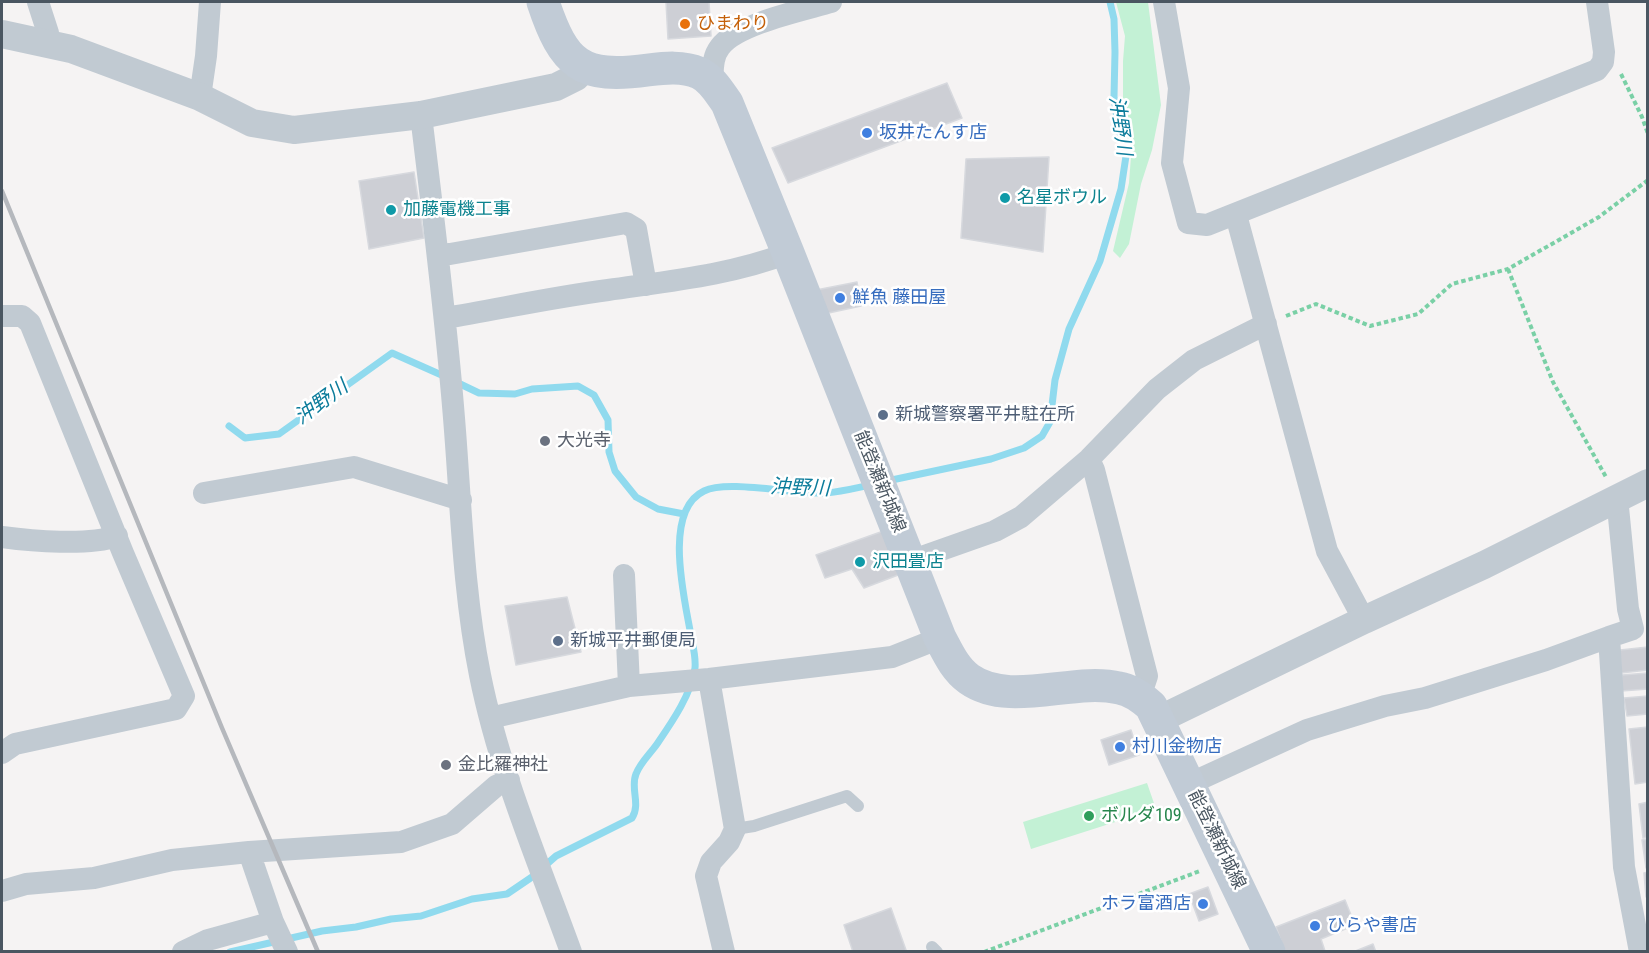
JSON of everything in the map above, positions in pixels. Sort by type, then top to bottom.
[{"type":"main road","points":[[543,2],[550,23],[565,52],[584,67]]},
{"type":"main road","name":"能登瀬新城線","points":[[584,67],[606,73],[666,68],[684,69],[700,74],[712,83],[727,103],[940,638],[953,664],[969,680],[993,690],[1025,691],[1090,685],[1120,688],[1149,709],[1189,784],[1269,951]]},
{"type":"street","points":[[38,2],[48,33],[47,42]]},
{"type":"street","points":[[200,98],[210,2]]},
{"type":"street","points":[[712,83],[714,61],[719,48],[730,36],[789,13],[831,2]]},
{"type":"street","points":[[1164,2],[1179,88],[1172,163],[1188,223],[1207,225],[1597,70],[1603,62],[1597,2]]},
{"type":"street","points":[[2,34],[71,49],[200,98],[252,123],[294,130],[421,115],[556,87],[576,77],[584,67]]},
{"type":"street","points":[[421,115],[445,318],[470,610],[480,675],[490,718],[509,780],[571,951]]},
{"type":"street","points":[[1236,215],[1327,551],[1364,620]]},
{"type":"street","points":[[438,255],[626,223],[636,229],[646,285]]},
{"type":"street","points":[[445,318],[607,290],[680,281],[771,260],[788,253]]},
{"type":"street","points":[[2,316],[22,316],[30,323],[184,696],[176,709],[15,744],[2,753]]},
{"type":"street","points":[[910,561],[995,531],[1021,517],[1089,459],[1157,389],[1194,360],[1266,324]]},
{"type":"street","points":[[1089,459],[1094,470],[1147,676],[1149,709],[1364,620],[1484,565],[1647,483]]},
{"type":"street","points":[[204,493],[354,467],[461,500]]},
{"type":"street","points":[[1189,784],[1307,729],[1385,706],[1425,698],[1546,660],[1640,627],[1628,609],[1617,498]]},
{"type":"street","points":[[2,537],[22,540],[103,541],[117,536]]},
{"type":"street","points":[[624,575],[629,686]]},
{"type":"street","points":[[1609,637],[1624,867],[1640,951]]},
{"type":"street","points":[[490,718],[629,686],[709,679],[892,657],[940,638]]},
{"type":"street","points":[[709,679],[735,830],[729,842],[711,862],[706,876],[724,951]]},
{"type":"street","points":[[2,891],[26,884],[94,878],[172,860],[249,852],[401,842],[452,824],[496,786],[509,780]]},
{"type":"street","points":[[249,852],[273,922],[287,951]]},
{"type":"street","points":[[183,951],[208,939],[273,922]]},
{"type":"lane","points":[[735,830],[847,796],[858,806]]},
{"type":"path","points":[[1603,62],[1619,70],[1642,117],[1647,134]]},
{"type":"path","points":[[1266,324],[1316,304],[1370,326],[1418,314],[1452,284],[1508,268],[1599,217],[1647,180]]},
{"type":"path","points":[[1508,268],[1554,382],[1617,498]]},
{"type":"path","points":[[984,951],[1227,861]]},
{"type":"green space","points":[[1116,2],[1148,2],[1161,105],[1129,244],[1120,258],[1113,251],[1129,183],[1131,156],[1123,99],[1125,36]]},
{"type":"green space","name":"ボルダ109","points":[[1147,783],[1156,809],[1031,849],[1023,822]]},
{"type":"building","points":[[666,2],[709,2],[711,36],[668,39]]},
{"type":"building","name":"坂井たんす店","points":[[947,83],[962,118],[788,183],[772,148]]},
{"type":"building","name":"名星ボウル","points":[[1049,157],[1043,252],[961,238],[966,159]]},
{"type":"building","name":"加藤電機工事","points":[[414,172],[424,238],[369,249],[359,181]]},
{"type":"building","name":"鮮魚 藤田屋","points":[[857,282],[861,306],[824,314],[816,290]]},
{"type":"building","name":"沢田畳店","points":[[889,529],[906,572],[864,588],[852,569],[825,578],[816,555]]},
{"type":"building","points":[[567,597],[581,652],[516,665],[505,606]]},
{"type":"building","points":[[1648,647],[1648,670],[1621,673],[1620,650]]},
{"type":"building","points":[[1648,673],[1648,689],[1621,691],[1622,675]]},
{"type":"building","points":[[1648,696],[1648,714],[1627,716],[1624,698]]},
{"type":"building","points":[[1648,727],[1648,782],[1635,784],[1629,729]]},
{"type":"building","name":"村川金物店","points":[[1131,730],[1139,755],[1109,765],[1101,740]]},
{"type":"building","points":[[1648,802],[1648,837],[1643,838],[1639,804]]},
{"type":"building","points":[[1648,839],[1648,868],[1646,868],[1642,840]]},
{"type":"building","points":[[1648,872],[1648,897],[1646,897],[1644,873]]},
{"type":"building","name":"ホラ富酒店","points":[[1208,887],[1218,914],[1199,921],[1189,894]]},
{"type":"building","name":"ひらや書店","points":[[1345,900],[1355,925],[1321,939],[1325,951],[1285,952],[1276,927]]},
{"type":"building","points":[[891,908],[906,950],[901,952],[853,952],[844,925]]},
{"type":"building","points":[[1373,944],[1376,952],[1353,952]]},
{"type":"waterway","name":"沖野川","points":[[887,481],[991,459],[1024,448],[1042,436],[1050,422],[1055,380],[1069,329],[1100,261],[1121,189],[1126,156],[1118,126],[1114,97],[1114,19],[1110,2]]},
{"type":"waterway","name":"沖野川","points":[[229,426],[245,438],[279,434],[392,353],[446,377]]},
{"type":"waterway","name":"沖野川","points":[[456,382],[479,393],[515,394],[532,389],[578,386],[594,395],[608,420],[609,452],[615,471],[636,497],[658,509],[684,514]]},
{"type":"waterway","points":[[230,952],[322,931],[421,916],[472,899],[507,894],[532,877],[556,856],[632,818],[636,807],[634,785],[636,774],[680,708],[695,668],[695,656],[681,580],[680,558],[683,517],[691,501],[704,491],[715,488],[745,487],[825,493],[870,485]]},
{"type":"railway","points":[[2,191],[222,728],[318,952]]},
{"type":"place","name":"ひまわり","points":[[685,24]]},
{"type":"place","name":"坂井たんす店","points":[[867,133]]},
{"type":"place","name":"名星ボウル","points":[[1005,198]]},
{"type":"place","name":"加藤電機工事","points":[[391,210]]},
{"type":"place","name":"鮮魚 藤田屋","points":[[840,298]]},
{"type":"place","name":"新城警察署平井駐在所","points":[[883,415]]},
{"type":"place","name":"大光寺","points":[[545,441]]},
{"type":"place","name":"沢田畳店","points":[[860,562]]},
{"type":"place","name":"新城平井郵便局","points":[[558,641]]},
{"type":"place","name":"村川金物店","points":[[1120,747]]},
{"type":"place","name":"金比羅神社","points":[[446,765]]},
{"type":"place","name":"ボルダ109","points":[[1089,816]]},
{"type":"place","name":"ホラ富酒店","points":[[1203,904]]},
{"type":"place","name":"ひらや書店","points":[[1315,926]]}]
